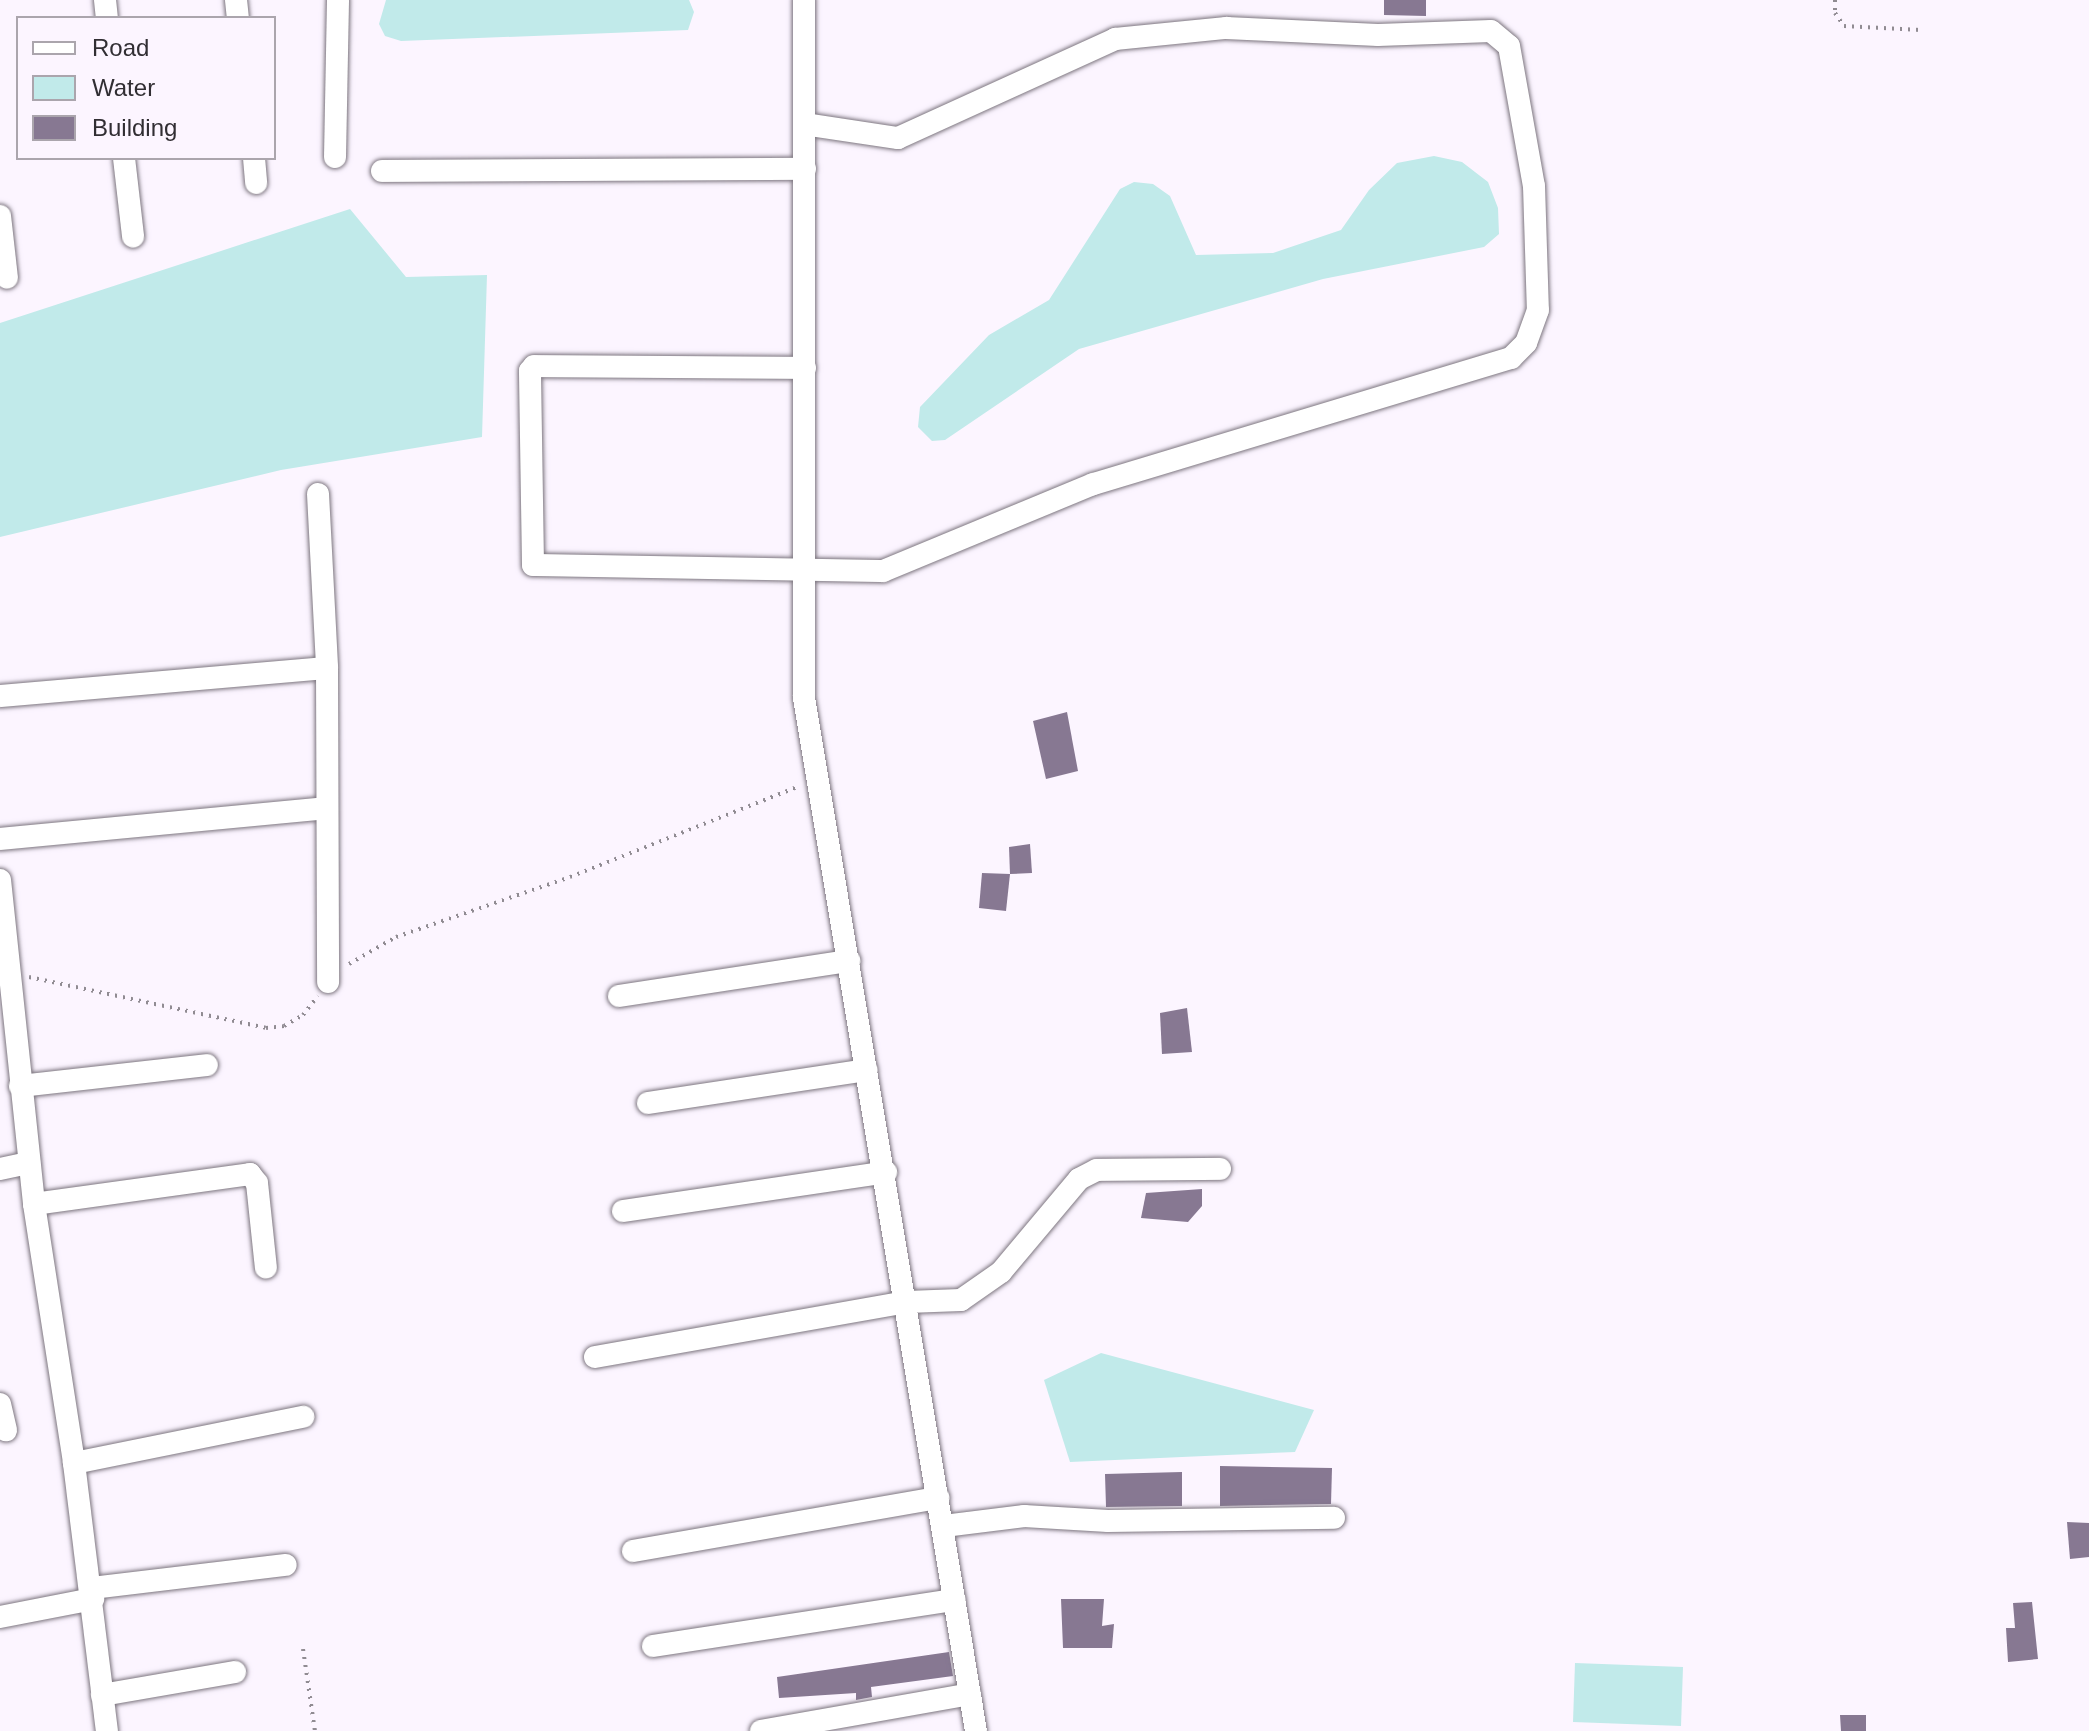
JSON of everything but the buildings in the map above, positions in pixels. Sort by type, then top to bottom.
[{"type":"street","points":[[335,157],[338,0]]},
{"type":"street","points":[[804,0],[804,698],[886,1172],[976,1731]]},
{"type":"street","points":[[804,124],[898,138],[1115,39],[1226,28],[1406,35],[1491,31],[1509,46],[1534,186],[1538,310],[1526,343],[1511,358],[1093,484],[883,571],[538,568],[530,558],[530,371],[534,366],[805,368]]},
{"type":"street","points":[[124,160],[133,236]]},
{"type":"street","points":[[254,160],[256,183]]},
{"type":"street","points":[[382,171],[805,169]]},
{"type":"street","points":[[0,216],[7,278]]},
{"type":"street","points":[[318,494],[327,668],[325,808],[328,982]]},
{"type":"street","points":[[0,696],[327,668]]},
{"type":"street","points":[[0,839],[325,808]]},
{"type":"street","points":[[0,882],[7,972],[34,1204],[74,1463],[107,1731]]},
{"type":"street","points":[[619,996],[849,961]]},
{"type":"street","points":[[20,1086],[207,1065]]},
{"type":"street","points":[[648,1103],[867,1070]]},
{"type":"street","points":[[0,1169],[29,1163]]},
{"type":"street","points":[[595,1357],[907,1302],[961,1300],[985,1288],[1079,1179],[1097,1170],[1220,1169]]},
{"type":"street","points":[[623,1211],[886,1172]]},
{"type":"street","points":[[34,1204],[250,1174],[257,1183],[266,1268]]},
{"type":"street","points":[[0,1404],[6,1430]]},
{"type":"street","points":[[74,1463],[303,1417]]},
{"type":"street","points":[[633,1551],[938,1498]]},
{"type":"street","points":[[944,1526],[1024,1516],[1108,1521],[1334,1518]]},
{"type":"street","points":[[0,1617],[92,1593],[286,1565]]},
{"type":"street","points":[[653,1646],[955,1600]]},
{"type":"street","points":[[102,1695],[235,1672]]},
{"type":"street","points":[[761,1731],[970,1694]]},
{"type":"path","points":[[1835,0],[1835,13],[1844,26],[1921,30]]},
{"type":"path","points":[[7,972],[266,1028],[284,1026],[303,1015],[328,982],[396,937],[570,877],[818,779]]},
{"type":"path","points":[[303,1649],[315,1731]]},
{"type":"water","points":[[386,0],[689,0],[694,12],[688,30],[401,41],[385,36],[379,24]]},
{"type":"water","points":[[1434,156],[1462,162],[1488,182],[1498,208],[1499,234],[1484,247],[1323,279],[1079,349],[945,440],[932,441],[918,427],[920,407],[989,335],[1049,300],[1120,189],[1134,182],[1153,184],[1170,196],[1196,255],[1273,253],[1341,230],[1369,190],[1397,163]]},
{"type":"water","points":[[350,209],[406,277],[487,275],[482,437],[281,470],[0,537],[0,323]]},
{"type":"water","points":[[1101,1353],[1314,1410],[1295,1452],[1070,1462],[1044,1380]]},
{"type":"water","points":[[1575,1663],[1683,1667],[1681,1726],[1573,1722]]}]
